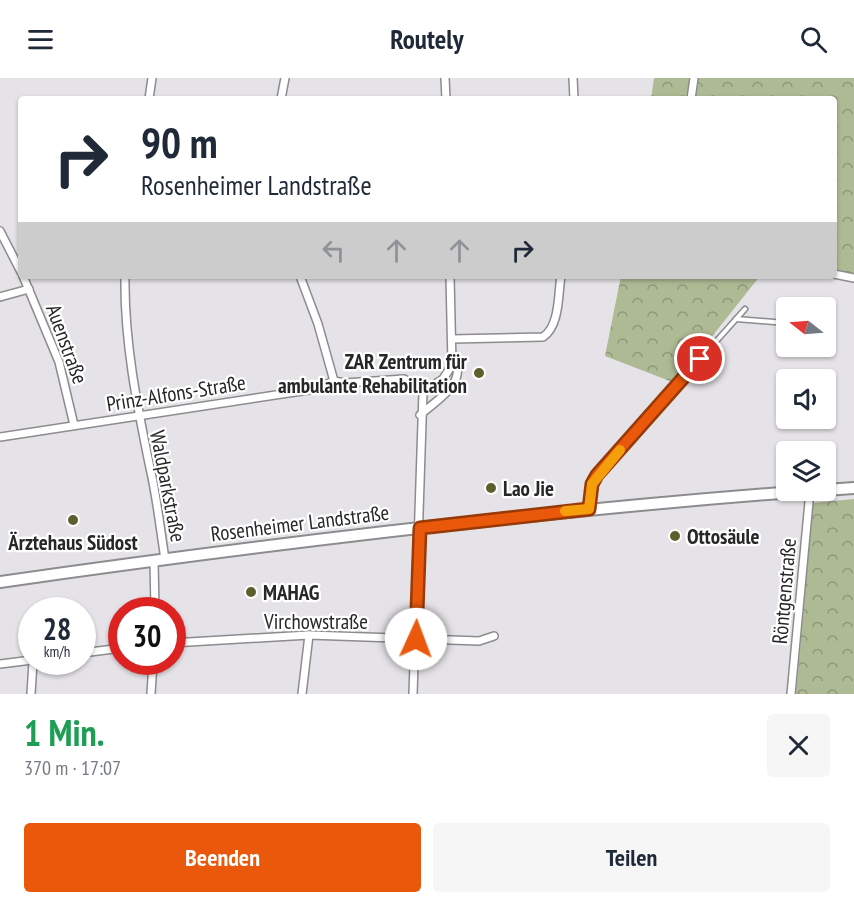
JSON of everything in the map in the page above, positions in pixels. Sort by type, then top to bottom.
[{"type":"main road","name":"Rosenheimer Landstraße","points":[[836,489],[854,488]]},
{"type":"main road","name":"Rosenheimer Landstraße","points":[[0,582],[420,528],[589,509],[776,494]]},
{"type":"street","points":[[149,96],[152,78]]},
{"type":"street","points":[[282,96],[285,78]]},
{"type":"street","points":[[445,78],[446,96]]},
{"type":"street","points":[[573,78],[574,96]]},
{"type":"street","points":[[691,96],[694,78]]},
{"type":"street","name":"Auenstraße","points":[[0,231],[18,266]]},
{"type":"street","points":[[837,275],[854,278]]},
{"type":"street","name":"Auenstraße","points":[[24,279],[59,362],[74,425]]},
{"type":"street","name":"Waldparkstraße","points":[[125,279],[127,321],[138,416],[157,502],[159,560],[156,597]]},
{"type":"street","points":[[301,279],[318,324],[334,381]]},
{"type":"street","points":[[413,694],[420,528],[420,415],[423,393],[449,373],[453,355],[450,279]]},
{"type":"street","points":[[452,339],[543,337],[551,328],[555,318],[561,279]]},
{"type":"street","points":[[0,297],[29,289]]},
{"type":"street","points":[[420,415],[457,380],[459,367],[453,355]]},
{"type":"street","name":"Prinz-Alfons-Straße","points":[[0,437],[315,389],[334,381],[345,384],[404,379],[423,393]]},
{"type":"street","name":"Röntgenstraße","points":[[791,694],[809,501]]},
{"type":"street","points":[[302,694],[309,635]]},
{"type":"street","name":"Virchowstraße","points":[[186,642],[309,635],[479,641],[494,636]]},
{"type":"street","points":[[0,664],[18,662]]},
{"type":"street","points":[[32,675],[32,694]]},
{"type":"street","points":[[151,694],[152,675]]},
{"type":"lane","points":[[589,509],[592,484],[597,475],[745,309]]},
{"type":"lane","points":[[735,319],[776,322]]},
{"type":"green space","points":[[654,78],[854,78],[854,276],[837,273],[837,96],[651,96]]},
{"type":"green space","points":[[620,279],[758,279],[675,383],[605,356]]},
{"type":"green space","points":[[854,499],[854,694],[796,694],[813,503]]},
{"type":"slow traffic","points":[[565,511],[589,509],[592,484],[597,475],[620,450]]},
{"type":"place","name":"ZAR Zentrum für ambulante Rehabilitation","points":[[479,373]]},
{"type":"place","name":"Lao Jie","points":[[491,488]]},
{"type":"place","name":"Ärztehaus Südost","points":[[73,520]]},
{"type":"place","name":"Ottosäule","points":[[675,536]]},
{"type":"place","name":"MAHAG","points":[[251,592]]},
{"type":"route","points":[[416,639],[420,528],[589,509],[592,484],[597,475],[700,359]]}]
